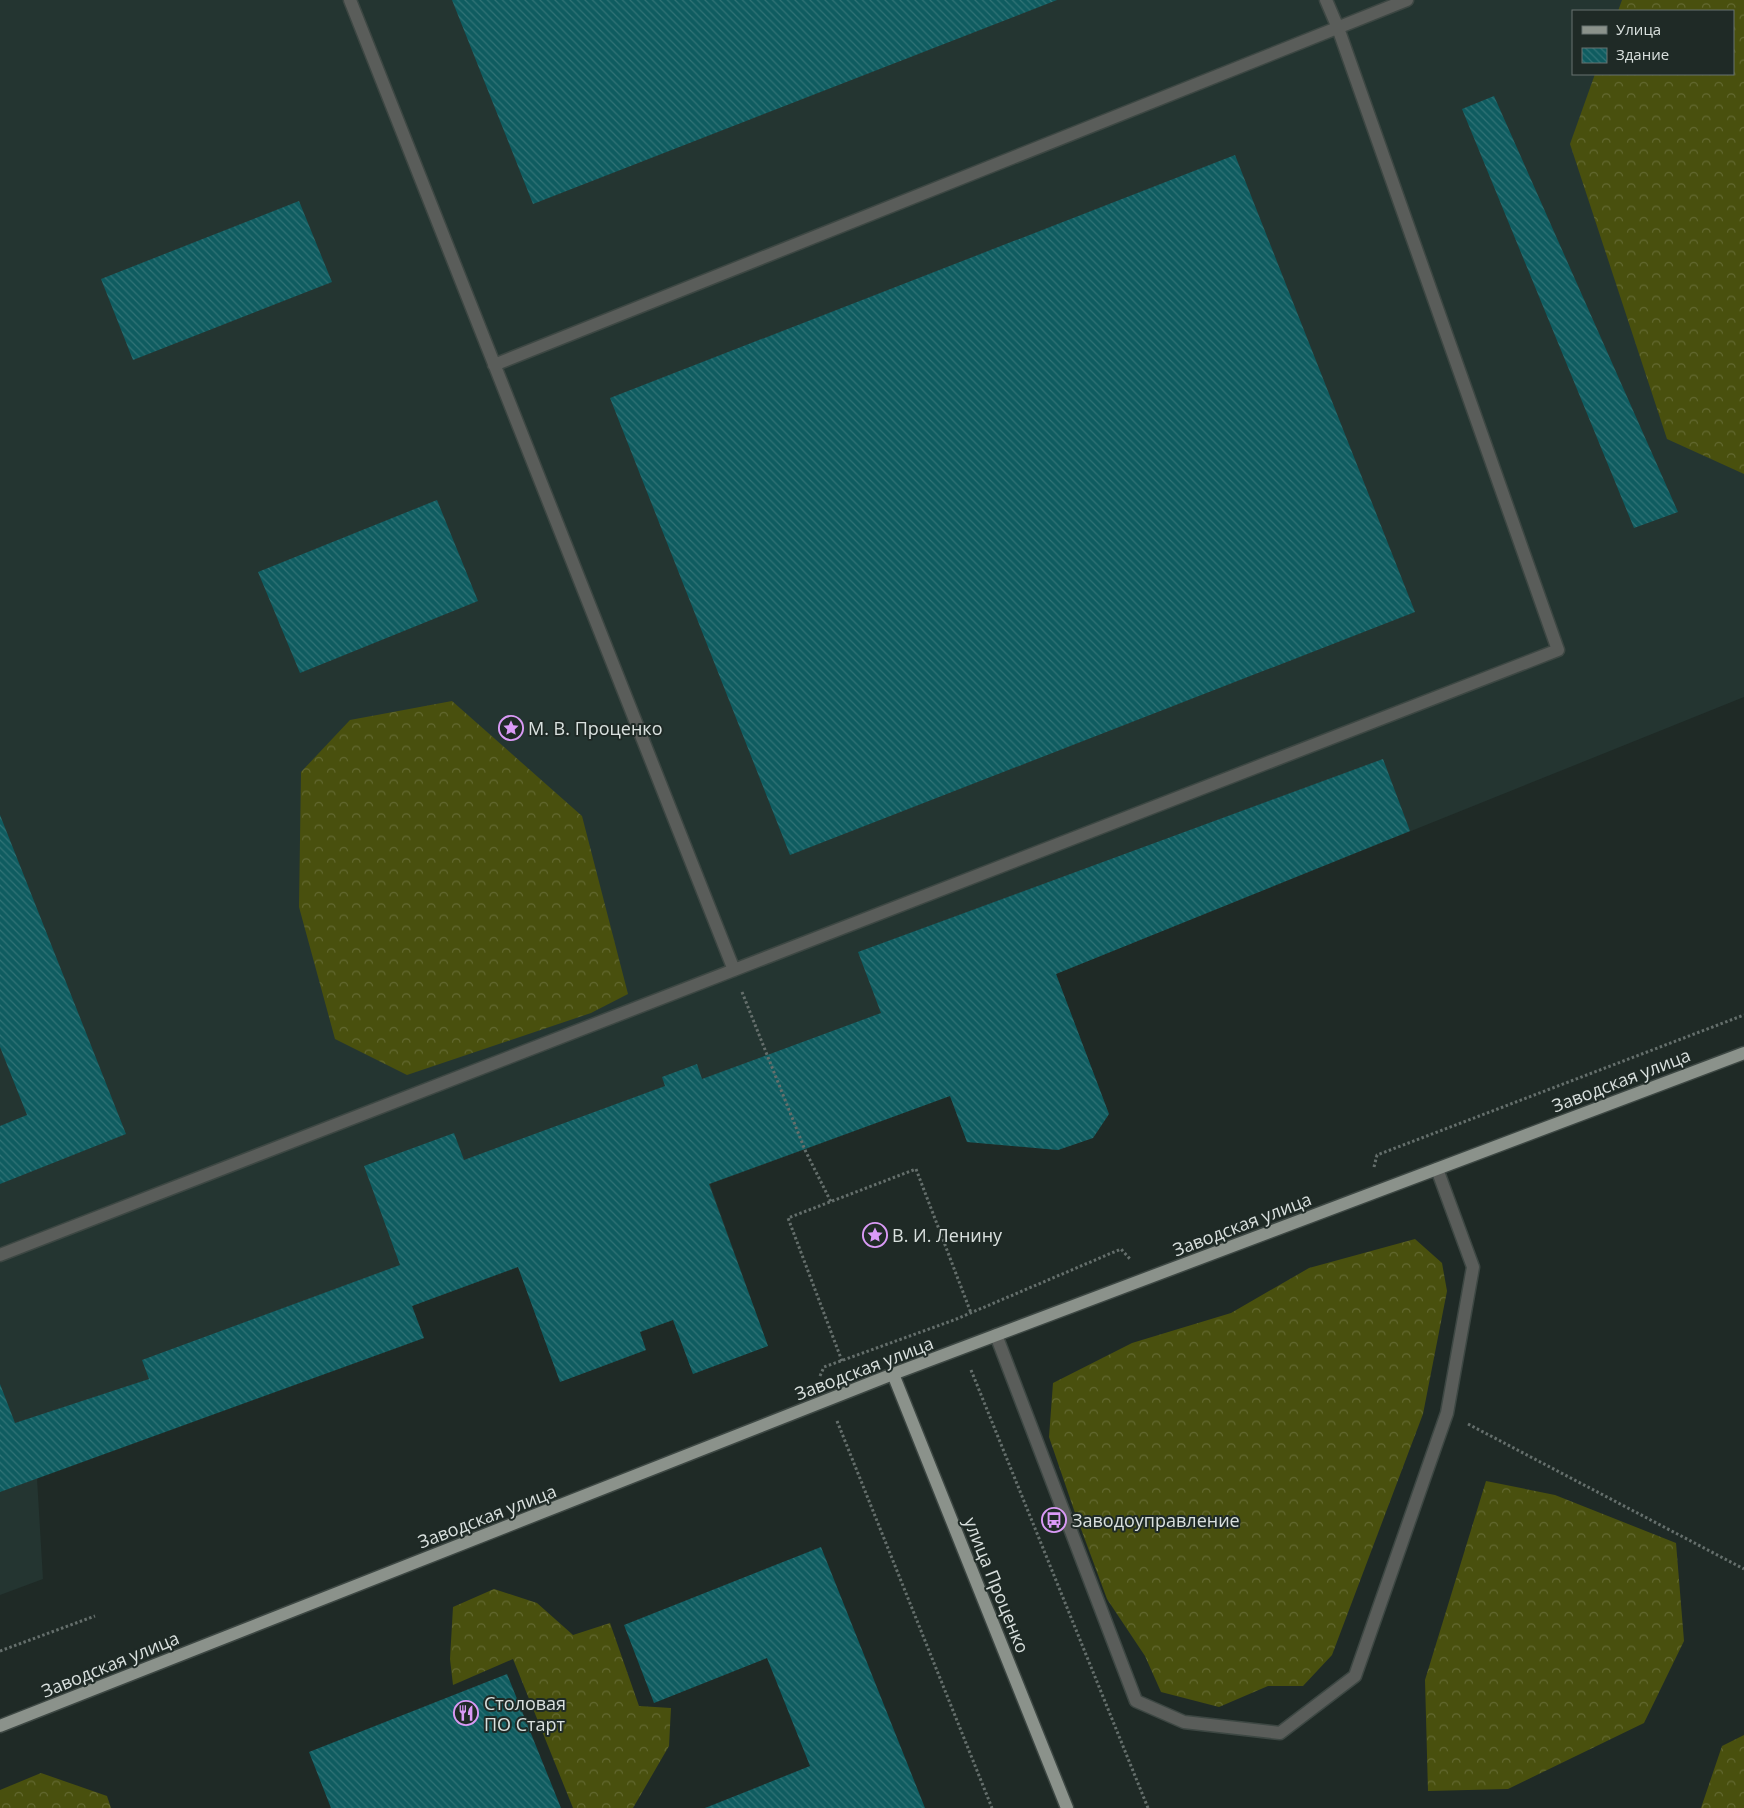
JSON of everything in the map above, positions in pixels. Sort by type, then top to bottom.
[{"type":"main road","name":"Заводская улица","points":[[0,1726],[893,1374],[1744,1053]]},
{"type":"main road","name":"улица Проценко","points":[[893,1374],[1068,1808]]},
{"type":"lane","points":[[350,0],[734,970]]},
{"type":"lane","points":[[0,1255],[1558,650],[1338,28],[1326,0]]},
{"type":"lane","points":[[494,365],[1407,0]]},
{"type":"lane","points":[[996,1335],[1136,1701],[1184,1722],[1280,1733],[1354,1676],[1447,1413],[1473,1267],[1437,1169]]},
{"type":"path","points":[[734,970],[804,1150],[831,1202]]},
{"type":"path","points":[[1377,1155],[1744,1015]]},
{"type":"path","points":[[842,1361],[788,1218],[916,1169],[971,1312]]},
{"type":"path","points":[[954,1320],[962,1349],[1148,1808]]},
{"type":"path","points":[[828,1400],[992,1808]]},
{"type":"path","points":[[1447,1413],[1744,1569]]},
{"type":"path","points":[[0,1651],[95,1616]]},
{"type":"shaded area","points":[[0,0],[1744,0],[1744,697],[1056,974],[1109,1114],[1093,1138],[1058,1150],[967,1142],[950,1096],[710,1184],[768,1346],[693,1374],[673,1320],[640,1332],[646,1350],[560,1382],[518,1267],[412,1306],[424,1338],[37,1478],[43,1579],[0,1595]]},
{"type":"green space","points":[[1622,0],[1744,0],[1744,474],[1667,439],[1570,144],[1595,75],[1734,75],[1734,10],[1618,10]]},
{"type":"green space","points":[[452,701],[582,816],[628,994],[591,1013],[407,1075],[335,1039],[299,907],[301,772],[350,720]]},
{"type":"green space","points":[[1415,1239],[1442,1263],[1447,1291],[1423,1414],[1332,1655],[1303,1686],[1268,1686],[1219,1707],[1161,1692],[1145,1656],[1107,1599],[1074,1510],[1049,1437],[1053,1383],[1132,1343],[1231,1313],[1309,1268]]},
{"type":"green space","points":[[1486,1481],[1555,1495],[1676,1543],[1684,1641],[1644,1723],[1508,1789],[1428,1791],[1425,1680]]},
{"type":"green space","points":[[494,1589],[537,1603],[573,1635],[610,1623],[639,1706],[671,1708],[669,1746],[633,1808],[573,1808],[513,1659],[453,1685],[450,1659],[453,1607]]},
{"type":"green space","points":[[1744,1735],[1744,1808],[1701,1808],[1722,1746]]},
{"type":"green space","points":[[41,1773],[107,1796],[111,1808],[0,1808],[0,1790]]},
{"type":"building","points":[[452,0],[1057,0],[533,204]]},
{"type":"building","points":[[1494,96],[1678,512],[1634,528],[1462,109]]},
{"type":"building","points":[[1235,155],[1415,612],[790,855],[610,398]]},
{"type":"building","points":[[299,201],[332,282],[133,360],[101,279]]},
{"type":"building","points":[[437,500],[478,601],[300,673],[258,572]]},
{"type":"building","points":[[1383,759],[1410,831],[1056,974],[1109,1114],[1093,1138],[1058,1150],[967,1142],[950,1096],[709,1184],[768,1346],[693,1374],[673,1320],[640,1332],[646,1350],[560,1382],[518,1267],[412,1306],[424,1338],[0,1492],[0,1384],[15,1423],[149,1379],[142,1360],[400,1265],[364,1166],[454,1133],[464,1160],[665,1086],[662,1077],[697,1064],[702,1079],[881,1013],[858,952]]},
{"type":"building","points":[[0,815],[126,1134],[0,1184],[0,1126],[27,1115],[0,1047]]},
{"type":"building","points":[[821,1547],[925,1808],[705,1808],[810,1766],[767,1658],[654,1703],[624,1625]]},
{"type":"building","name":"Столовая ПО Старт","points":[[507,1674],[561,1808],[331,1808],[309,1752]]},
{"type":"place","name":"М. В. Проценко","points":[[511,728]]},
{"type":"place","name":"В. И. Ленину","points":[[875,1235]]},
{"type":"place","name":"Заводоуправление","points":[[1054,1520]]},
{"type":"place","name":"Столовая ПО Старт","points":[[466,1713]]}]
